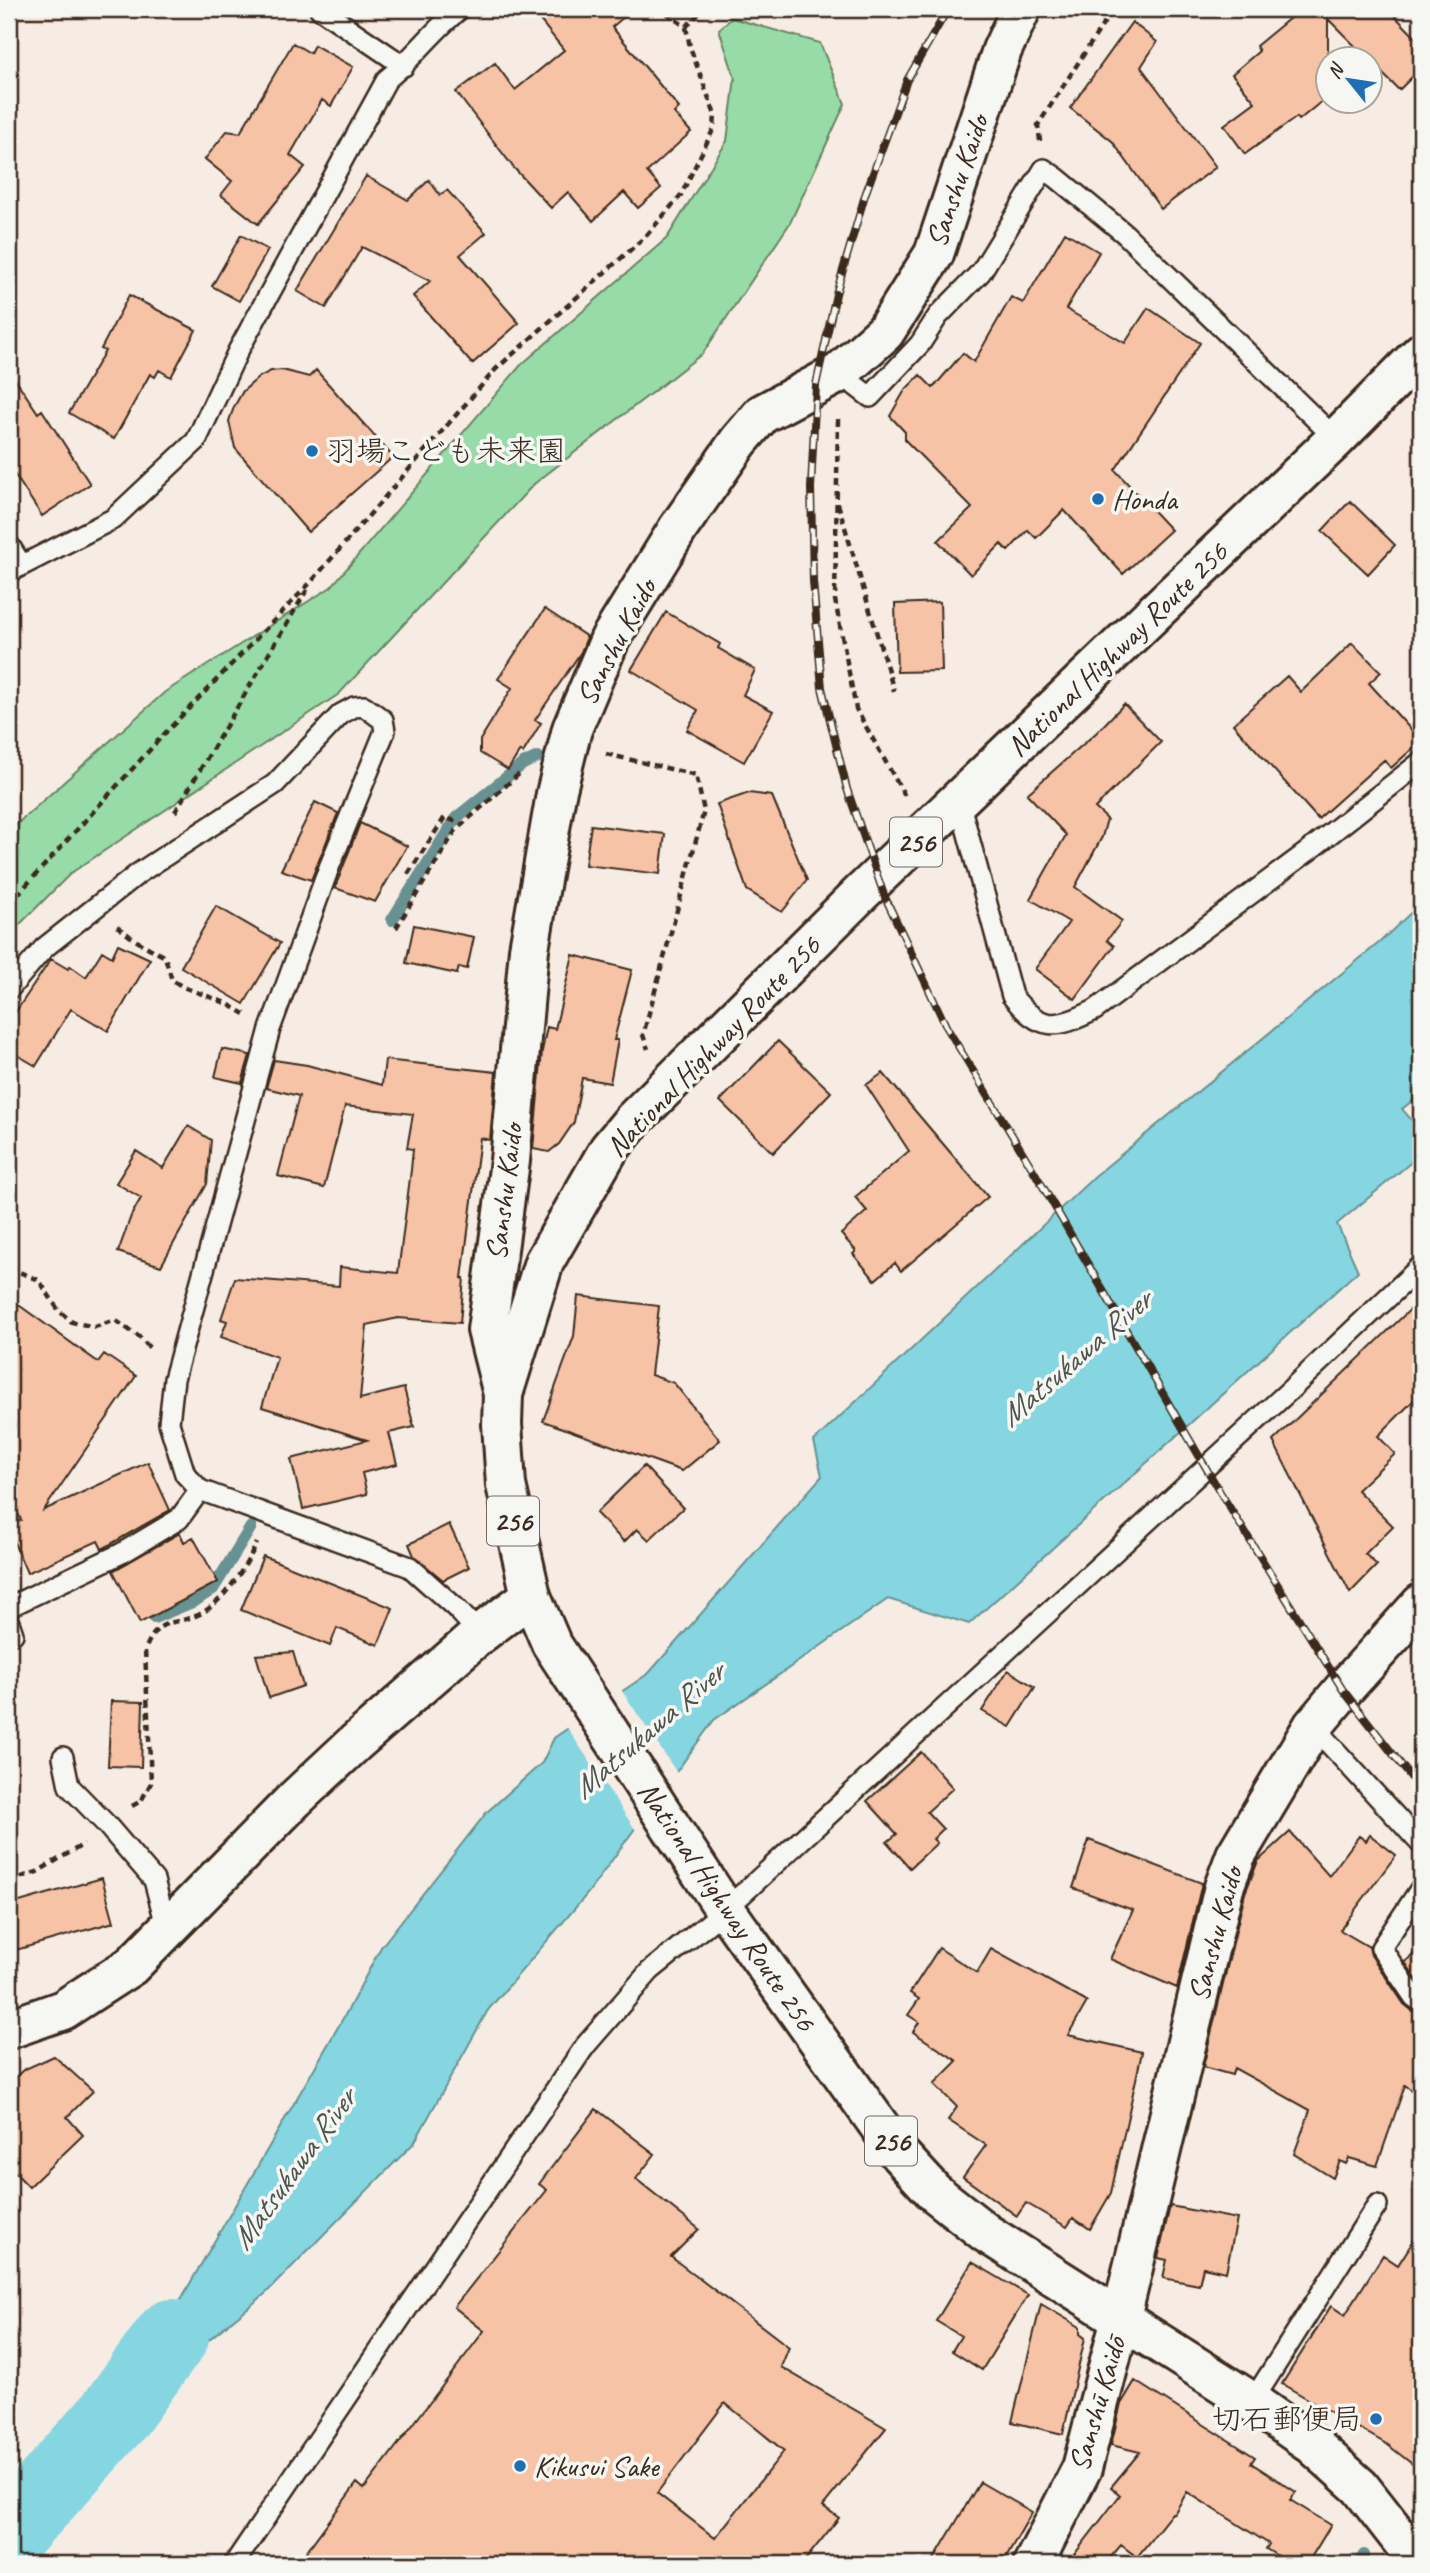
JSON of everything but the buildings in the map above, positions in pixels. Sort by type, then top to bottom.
[{"type":"main road","name":"Sanshu Kaido","points":[[503,1394],[486,1330],[510,1161],[528,948],[556,794],[578,713],[610,639],[679,527],[739,442],[762,414],[839,373],[885,332],[934,254],[1002,50],[1021,9]]},
{"type":"main road","name":"National Highway Route 256","points":[[1420,2564],[1360,2487],[1312,2444],[1252,2402],[986,2233],[934,2192],[901,2155],[723,1906],[551,1643],[531,1595],[506,1485],[502,1424],[503,1394],[544,1262],[609,1149],[633,1120],[861,893],[1336,439],[1421,353]]},
{"type":"main road","points":[[9,2029],[63,2010],[131,1966],[295,1799],[355,1743],[480,1634],[531,1595]]},
{"type":"main road","name":"Sanshu Kaido","points":[[1121,2318],[1224,1887],[1236,1855],[1313,1726],[1421,1604]]},
{"type":"main road","name":"Sanshū Kaidō","points":[[1033,2564],[1082,2468],[1121,2318]]},
{"type":"lane","points":[[320,9],[404,66]]},
{"type":"lane","points":[[9,545],[15,568],[113,519],[196,441],[238,351],[387,79],[404,66],[438,27],[460,9]]},
{"type":"lane","points":[[839,373],[870,397],[920,344],[938,316],[981,272],[1044,169],[1125,234],[1336,439]]},
{"type":"lane","points":[[9,989],[44,948],[139,873],[275,784],[341,714],[354,707],[364,706],[383,720],[385,732],[330,864],[270,1029],[174,1379],[169,1423],[185,1474],[200,1490],[410,1567],[457,1609],[480,1634]]},
{"type":"lane","points":[[959,801],[1012,996],[1028,1016],[1044,1023],[1068,1023],[1095,1010],[1307,852],[1421,762]]},
{"type":"lane","points":[[234,2564],[585,2046],[650,1971],[1280,1400],[1420,1269]]},
{"type":"lane","points":[[9,1607],[122,1553],[179,1519],[200,1490]]},
{"type":"lane","points":[[1313,1726],[1421,1844]]},
{"type":"lane","points":[[63,1757],[69,1786],[106,1824],[153,1880],[167,1929]]},
{"type":"lane","points":[[1421,1888],[1381,1948],[1414,1997],[1421,2002]]},
{"type":"lane","points":[[1252,2402],[1377,2205]]},
{"type":"path","points":[[9,904],[167,731],[313,581],[495,369],[646,236],[681,195],[714,128],[715,115],[690,47],[686,27],[662,9]]},
{"type":"path","points":[[686,27],[703,9]]},
{"type":"path","points":[[1044,169],[1038,125],[1113,9]]},
{"type":"path","points":[[839,373],[835,600],[856,709],[908,801]]},
{"type":"path","points":[[836,499],[894,691]]},
{"type":"path","points":[[173,814],[313,581]]},
{"type":"path","points":[[396,928],[460,823],[532,763],[566,752],[696,775],[704,811],[643,1035],[661,1093]]},
{"type":"path","points":[[408,874],[445,817],[460,823]]},
{"type":"path","points":[[105,900],[119,929],[165,957],[172,979],[183,987],[226,1003],[270,1029]]},
{"type":"path","points":[[9,1268],[39,1280],[60,1311],[72,1322],[95,1327],[115,1320],[141,1338],[174,1379]]},
{"type":"path","points":[[9,1881],[37,1872],[66,1856],[92,1838],[106,1824],[141,1801],[151,1783],[145,1650],[152,1632],[169,1623],[201,1614],[222,1595],[244,1570],[270,1517]]},
{"type":"green space","points":[[732,18],[820,43],[845,104],[790,223],[703,353],[534,484],[339,694],[71,873],[9,935],[9,831],[165,692],[331,587],[521,365],[667,238],[727,141],[735,78],[719,29]]},
{"type":"water","points":[[1421,903],[1421,1094],[1402,1109],[1421,1131],[1421,1154],[1337,1224],[1358,1271],[969,1624],[888,1599],[714,1720],[588,1893],[488,2010],[414,2143],[265,2294],[113,2417],[349,2008],[381,1947],[487,1812],[542,1763],[554,1738],[649,1673],[822,1476],[814,1441],[1095,1176],[1380,942]]},
{"type":"pier","points":[[620,1688],[679,1776],[637,1832],[566,1726]]},
{"type":"waterway","points":[[392,920],[456,818],[523,764],[538,757]]},
{"type":"waterway","points":[[154,1618],[195,1601],[213,1589],[251,1527]]},
{"type":"waterway","name":"Matsukawa River","points":[[9,2534],[113,2417],[172,2336]]},
{"type":"waterway","points":[[1359,2564],[1364,2555]]},
{"type":"railway","points":[[948,9],[907,80],[865,195],[836,294],[816,385],[811,488],[813,581],[822,688],[847,789],[884,895],[947,1028],[1035,1173],[1220,1492],[1343,1690],[1421,1790]]},
{"type":"place","name":"羽場こども未来園","points":[[312,451]]},
{"type":"place","name":"Honda","points":[[1098,499]]},
{"type":"place","name":"切石郵便局","points":[[1376,2419]]},
{"type":"place","name":"Kikusui Sake","points":[[520,2466]]}]
